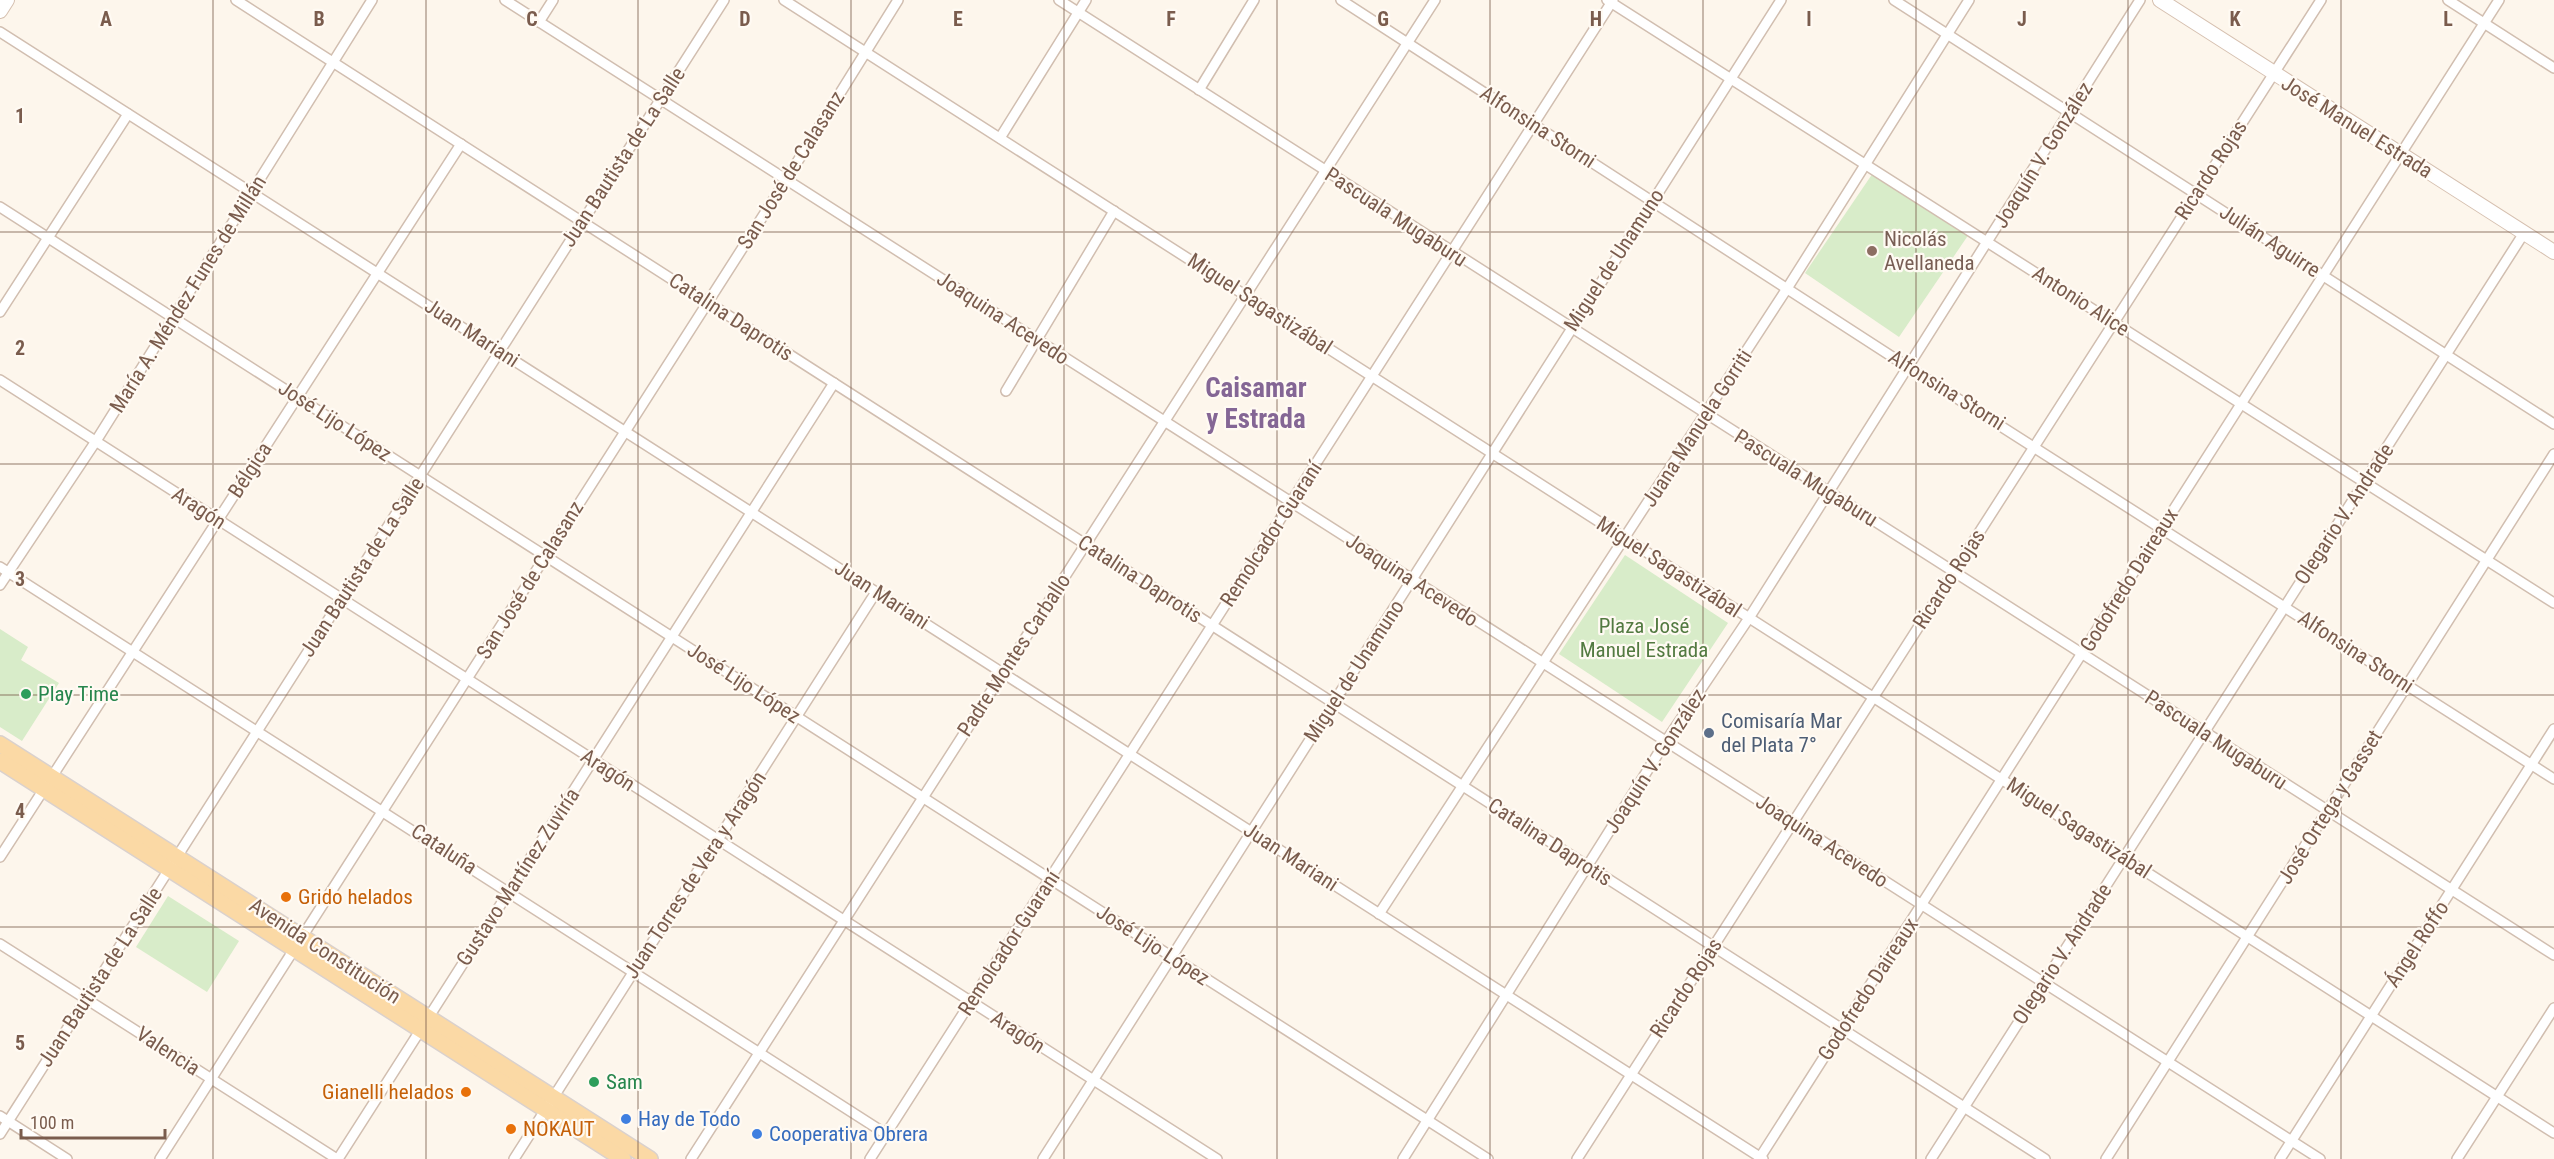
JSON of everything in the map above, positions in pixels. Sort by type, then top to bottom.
[{"type":"main road","points":[[0,11],[7,0]]},
{"type":"main road","name":"José Manuel Estrada","points":[[2160,0],[2554,252]]},
{"type":"main road","name":"Avenida Constitución","points":[[0,744],[48,783],[298,943],[549,1103],[650,1159]]},
{"type":"main road","name":"Avenida Constitución","points":[[0,761],[48,783]]},
{"type":"main road","name":"Avenida Constitución","points":[[549,1103],[623,1159]]},
{"type":"street","name":"Catalina Daprotis","points":[[236,0],[2045,1159]]},
{"type":"street","name":"María A. Méndez Funes de Millán","points":[[0,585],[4,569],[96,441],[372,0]]},
{"type":"street","name":"Joaquina Acevedo","points":[[504,0],[2320,1159]]},
{"type":"street","points":[[539,22],[553,0]]},
{"type":"street","name":"Juan Bautista de La Salle","points":[[0,1134],[4,1119],[86,999],[724,0]]},
{"type":"street","name":"Miguel Sagastizábal","points":[[784,0],[2554,1133]]},
{"type":"street","name":"San José de Calasanz","points":[[160,1159],[786,180],[898,0]]},
{"type":"street","name":"Pascuala Mugaburu","points":[[1059,0],[1705,415],[2554,955]]},
{"type":"street","points":[[1000,138],[1086,0]]},
{"type":"street","points":[[1199,90],[1254,0]]},
{"type":"street","name":"Alfonsina Storni","points":[[1341,0],[1788,287],[1908,367],[2554,779]]},
{"type":"street","name":"Padre Montes Carballo","points":[[691,1159],[1435,0]]},
{"type":"street","name":"Miguel de Unamuno","points":[[1042,1159],[1781,0]]},
{"type":"street","name":"Julián Aguirre","points":[[1894,0],[2554,424]]},
{"type":"street","name":"Juana Manuela Gorriti","points":[[1379,914],[1464,787],[1788,287],[1969,0]]},
{"type":"street","name":"Joaquín V. González","points":[[1403,1159],[1666,741],[1749,618],[2140,0]]},
{"type":"street","name":"Ricardo Rojas","points":[[1577,1159],[2321,0]]},
{"type":"street","points":[[2448,0],[2554,68]]},
{"type":"street","name":"Godofredo Daireaux","points":[[1761,1158],[2499,0]]},
{"type":"street","name":"Antonio Alice","points":[[1610,1],[2554,603]]},
{"type":"street","name":"Remolcador Guaraní","points":[[870,1159],[1534,124],[1610,1]]},
{"type":"street","name":"Juan Mariani","points":[[0,32],[1761,1158]]},
{"type":"street","points":[[0,312],[128,114]]},
{"type":"street","name":"Bélgica","points":[[0,858],[461,144]]},
{"type":"street","name":"José Lijo López","points":[[0,207],[1488,1159]]},
{"type":"street","points":[[1006,391],[1114,211]]},
{"type":"street","name":"Olegario V. Andrade","points":[[1931,1159],[2524,233]]},
{"type":"street","name":"Aragón","points":[[0,380],[1217,1159]]},
{"type":"street","name":"Gustavo Martínez Zuviría","points":[[337,1159],[834,383]]},
{"type":"street","name":"José Ortega y Gasset","points":[[2106,1159],[2554,454]]},
{"type":"street","name":"Cataluña","points":[[4,569],[886,1134]]},
{"type":"street","name":"Juan Torres de Vera y Aragón","points":[[514,1159],[876,592]]},
{"type":"street","name":"Ángel Roffo","points":[[2280,1159],[2554,729]]},
{"type":"street","name":"Valencia","points":[[0,944],[337,1159]]},
{"type":"street","points":[[2457,1159],[2554,1008]]},
{"type":"street","points":[[4,1119],[68,1159]]},
{"type":"green space","points":[[1875,170],[1969,234],[1899,337],[1805,273]]},
{"type":"green space","name":"Plaza José Manuel Estrada","points":[[1625,555],[1728,623],[1662,722],[1559,654]]},
{"type":"green space","name":"Play Time","points":[[0,629],[28,647],[21,660],[59,683],[22,741],[0,727]]},
{"type":"green space","points":[[168,896],[239,941],[207,992],[136,947]]},
{"type":"place","name":"Nicolás Avellaneda","points":[[1872,251]]},
{"type":"place","name":"Play Time","points":[[26,694]]},
{"type":"place","name":"Comisaría Mar del Plata 7°","points":[[1709,733]]},
{"type":"place","name":"Grido helados","points":[[286,897]]},
{"type":"place","name":"Sam","points":[[594,1082]]},
{"type":"place","name":"Gianelli helados","points":[[466,1092]]},
{"type":"place","name":"Hay de Todo","points":[[626,1119]]},
{"type":"place","name":"NOKAUT","points":[[511,1129]]},
{"type":"place","name":"Cooperativa Obrera","points":[[757,1134]]},
{"type":"district","name":"Caisamar y Estrada","points":[[1256,404]]}]
